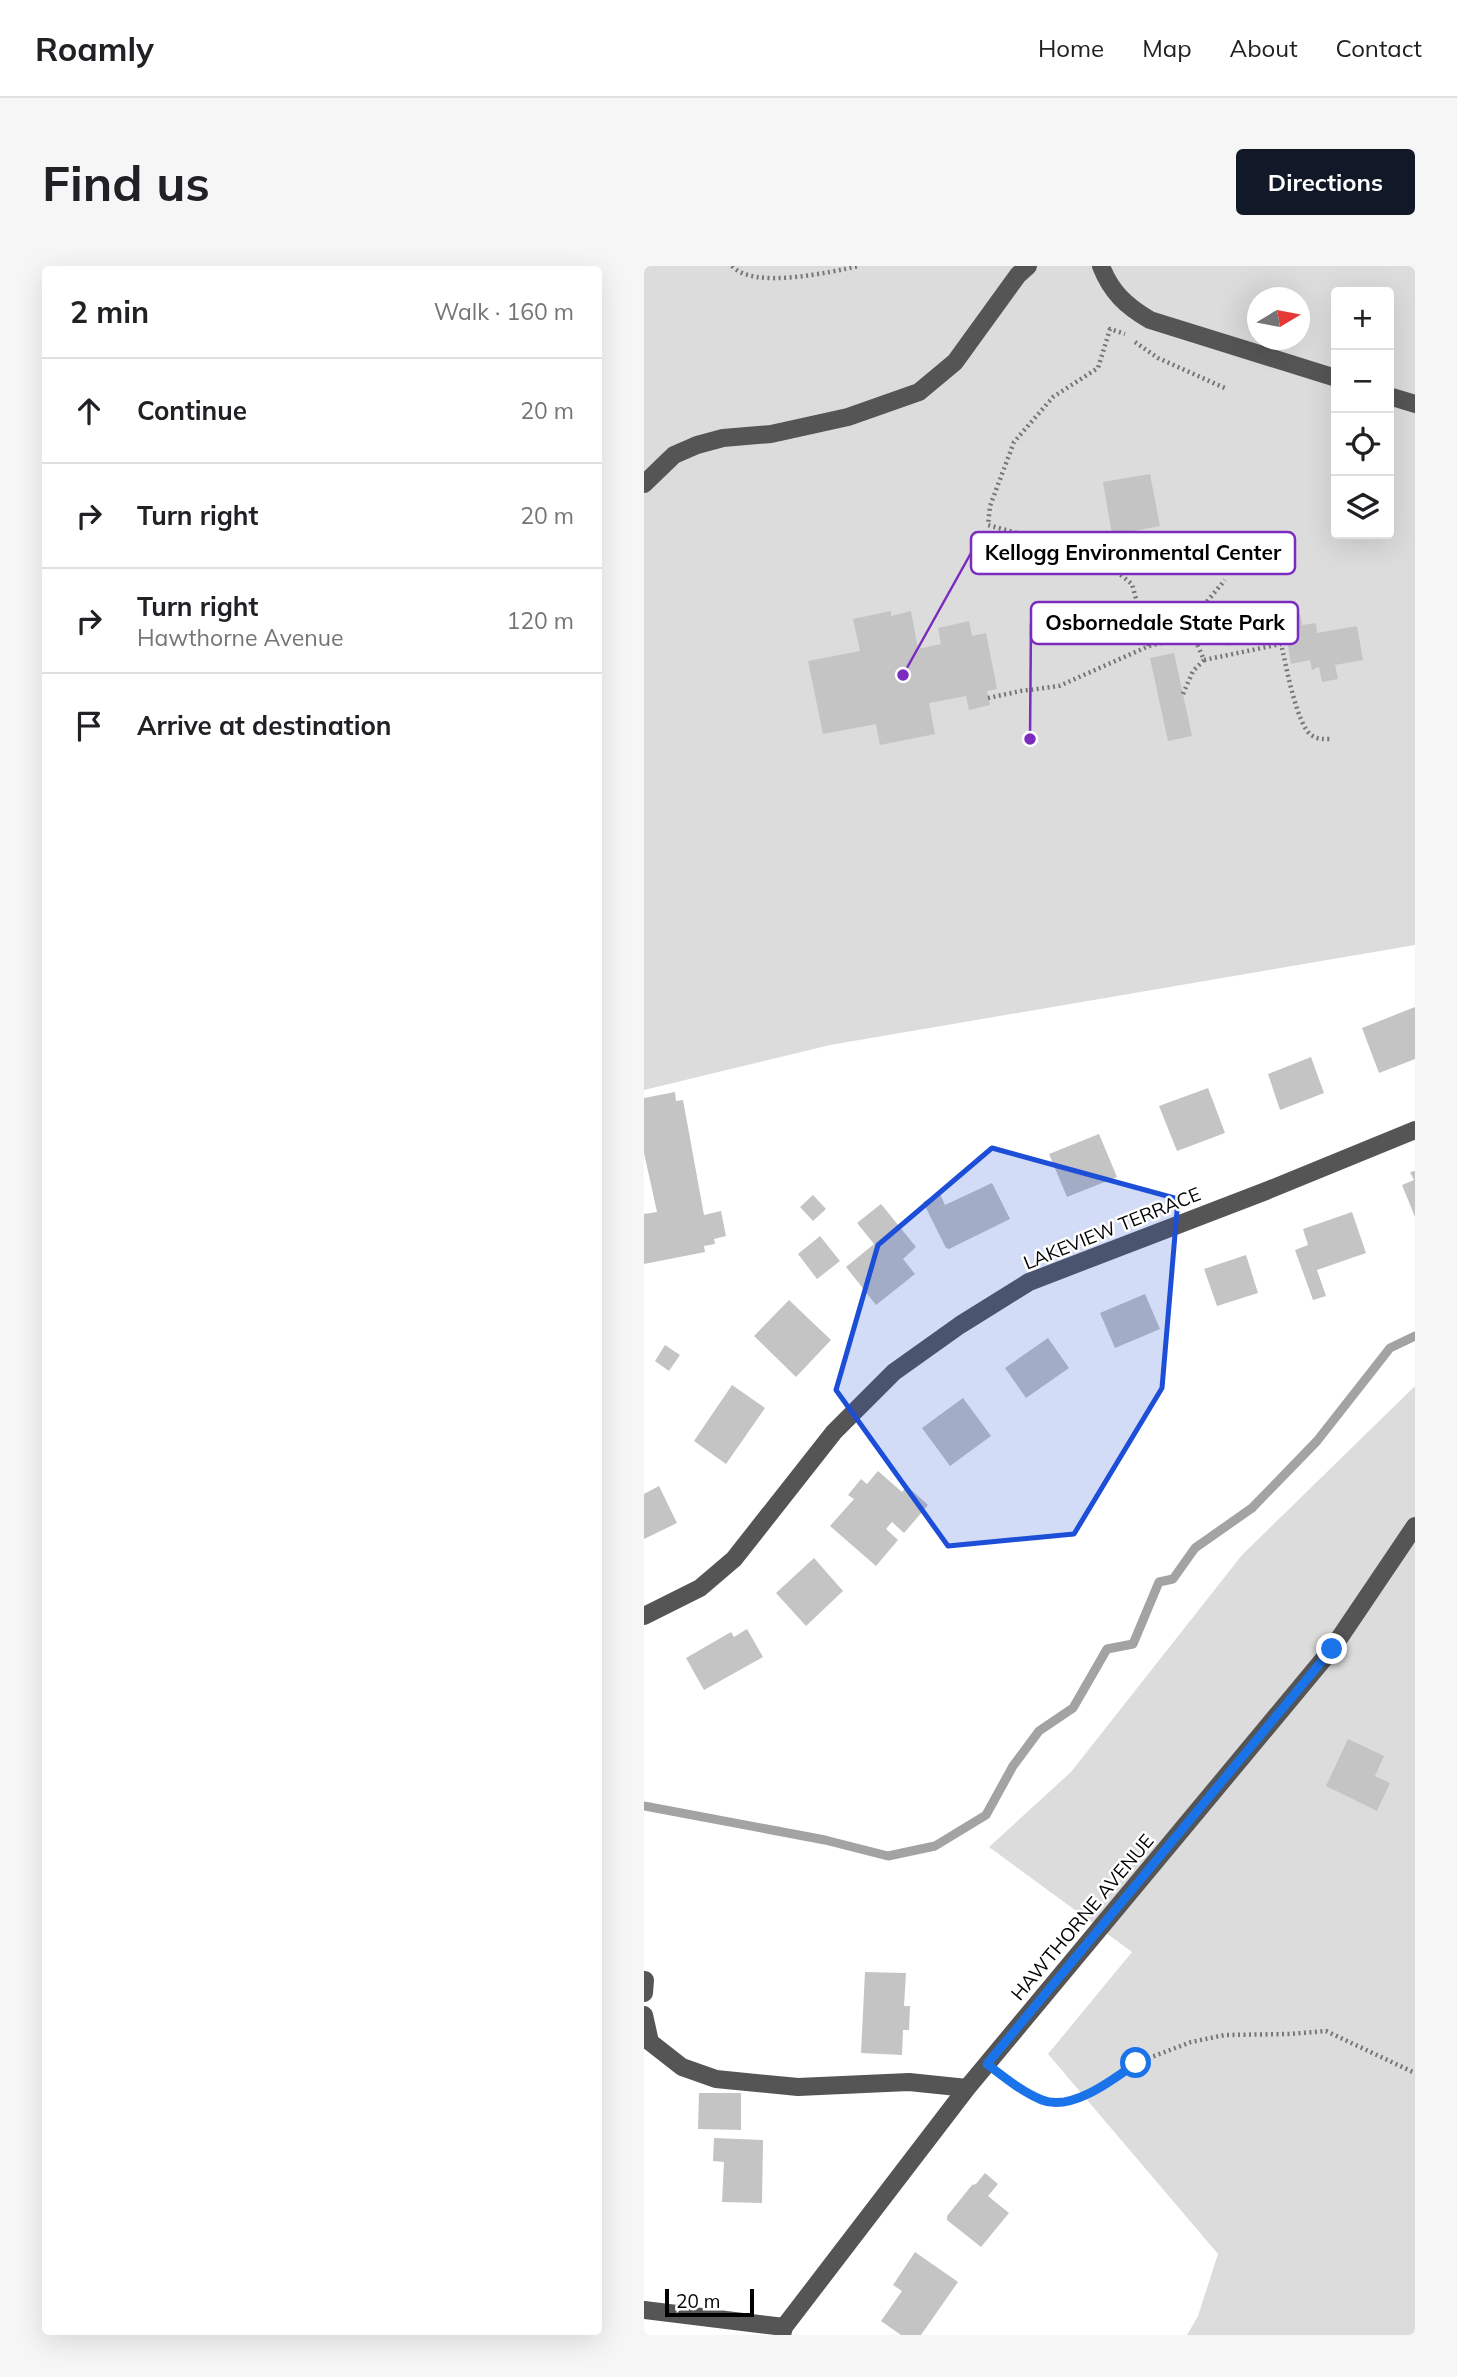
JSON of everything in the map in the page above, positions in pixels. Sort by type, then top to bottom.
[{"type":"street","points":[[644,484],[674,455],[697,445],[723,439],[771,434],[848,417],[919,392],[955,362],[1018,275],[1028,266]]},
{"type":"street","points":[[1101,266],[1115,294],[1129,309],[1150,320],[1331,376]]},
{"type":"street","points":[[1394,398],[1415,404]]},
{"type":"street","name":"LAKEVIEW TERRACE","points":[[644,1616],[700,1588],[734,1559],[842,1423],[894,1372],[983,1311],[1029,1282],[1266,1191],[1415,1129]]},
{"type":"street","name":"HAWTHORNE AVENUE","points":[[783,2331],[967,2088],[1332,1649],[1415,1526]]},
{"type":"street","points":[[644,1993],[645,1980]]},
{"type":"street","points":[[644,2015],[649,2042],[682,2067],[716,2079],[798,2087],[909,2082],[967,2088]]},
{"type":"street","points":[[644,2310],[783,2331]]},
{"type":"path","points":[[732,266],[737,271],[767,279],[822,274],[859,266]]},
{"type":"path","points":[[1149,646],[1132,584],[1101,559],[988,525],[989,506],[1014,442],[1053,397],[1098,368],[1110,329],[1123,333],[1158,358],[1227,389]]},
{"type":"path","points":[[1204,660],[1193,635],[1199,611],[1225,580]]},
{"type":"path","points":[[988,698],[1059,686],[1149,646],[1193,635]]},
{"type":"path","points":[[1183,694],[1193,671],[1204,660],[1281,644],[1294,698],[1308,733],[1319,739],[1332,739]]},
{"type":"path","points":[[987,2064],[1044,2101],[1070,2101],[1105,2085],[1136,2063],[1191,2042],[1225,2035],[1326,2031],[1415,2073]]},
{"type":"highlighted area","points":[[992,1148],[1178,1199],[1162,1388],[1074,1534],[948,1546],[836,1390],[878,1245]]},
{"type":"shaded area","points":[[644,266],[1415,266],[1415,945],[830,1045],[644,1090]]},
{"type":"shaded area","points":[[1415,1386],[1415,2335],[1187,2335],[1198,2316],[1218,2254],[1048,2054],[1132,1952],[989,1847],[1071,1772],[1242,1555]]},
{"type":"building","points":[[1150,474],[1160,526],[1112,535],[1103,482]]},
{"type":"building","points":[[1247,604],[1249,613],[1267,610],[1269,620],[1300,614],[1302,625],[1316,623],[1317,633],[1357,626],[1363,660],[1335,665],[1338,679],[1322,682],[1319,667],[1312,670],[1310,660],[1291,664],[1286,635],[1227,646],[1220,609]]},
{"type":"building","points":[[891,611],[891,616],[911,611],[918,649],[941,644],[938,628],[969,621],[972,636],[986,633],[997,689],[987,691],[990,705],[969,710],[966,696],[929,703],[935,734],[880,745],[876,724],[823,734],[808,661],[860,651],[853,619]]},
{"type":"building","points":[[1174,653],[1192,736],[1168,741],[1150,658]]},
{"type":"building","points":[[1415,1007],[1415,1059],[1379,1073],[1362,1028]]},
{"type":"building","points":[[1311,1057],[1324,1093],[1280,1110],[1268,1074]]},
{"type":"building","points":[[1208,1088],[1225,1133],[1177,1151],[1159,1106]]},
{"type":"building","points":[[675,1092],[676,1101],[683,1100],[704,1215],[721,1211],[726,1236],[714,1239],[715,1244],[704,1246],[705,1252],[644,1264],[644,1214],[657,1212],[644,1153],[644,1098]]},
{"type":"building","points":[[1099,1134],[1117,1177],[1067,1197],[1049,1154]]},
{"type":"building","points":[[1415,1171],[1415,1217],[1402,1185],[1414,1180],[1410,1172]]},
{"type":"building","points":[[992,1183],[1010,1219],[949,1249],[946,1248],[923,1202],[940,1194],[945,1205]]},
{"type":"building","points":[[813,1195],[826,1209],[813,1221],[800,1207]]},
{"type":"building","points":[[881,1204],[916,1247],[903,1259],[915,1274],[876,1305],[846,1267],[874,1244],[857,1223]]},
{"type":"building","points":[[1352,1212],[1366,1253],[1317,1270],[1326,1296],[1313,1300],[1295,1250],[1308,1245],[1303,1229]]},
{"type":"building","points":[[820,1236],[840,1261],[817,1279],[798,1254]]},
{"type":"building","points":[[1246,1255],[1258,1293],[1217,1306],[1204,1269]]},
{"type":"building","points":[[1145,1294],[1160,1329],[1115,1348],[1100,1313]]},
{"type":"building","points":[[789,1300],[831,1340],[796,1377],[754,1336]]},
{"type":"building","points":[[1048,1338],[1069,1368],[1026,1398],[1005,1368]]},
{"type":"building","points":[[665,1345],[680,1355],[669,1371],[655,1361]]},
{"type":"building","points":[[732,1385],[765,1408],[726,1464],[694,1441]]},
{"type":"building","points":[[963,1398],[991,1436],[950,1466],[922,1428]]},
{"type":"building","points":[[878,1471],[902,1492],[907,1486],[928,1505],[904,1533],[892,1522],[886,1529],[898,1540],[876,1566],[830,1526],[854,1499],[848,1495],[861,1479],[867,1484]]},
{"type":"building","points":[[659,1486],[677,1523],[644,1539],[644,1494]]},
{"type":"building","points":[[814,1558],[843,1591],[806,1626],[776,1593]]},
{"type":"building","points":[[747,1629],[763,1657],[704,1690],[686,1658],[731,1632],[734,1637]]},
{"type":"building","points":[[1348,1739],[1384,1756],[1375,1776],[1390,1783],[1377,1811],[1326,1786]]},
{"type":"building","points":[[865,1972],[906,1973],[904,2006],[910,2006],[909,2030],[903,2030],[902,2055],[861,2053]]},
{"type":"building","points":[[699,2093],[741,2093],[741,2130],[698,2129]]},
{"type":"building","points":[[714,2138],[763,2140],[762,2203],[722,2202],[724,2162],[713,2161]]},
{"type":"building","points":[[985,2173],[998,2184],[988,2196],[1009,2213],[981,2247],[947,2220],[947,2216]]},
{"type":"building","points":[[915,2252],[958,2282],[921,2335],[901,2335],[881,2321],[902,2291],[893,2285]]},
{"type":"waterway","points":[[644,1806],[825,1840],[888,1856],[935,1846],[986,1815],[1013,1766],[1039,1731],[1073,1708],[1107,1649],[1133,1644],[1159,1582],[1173,1579],[1195,1548],[1252,1508],[1317,1441],[1390,1348],[1415,1336]]},
{"type":"place","name":"Kellogg Environmental Center","points":[[903,675]]},
{"type":"place","name":"Osbornedale State Park","points":[[1030,739]]},
{"type":"route","points":[[1136,2063],[1105,2085],[1070,2101],[1044,2101],[987,2064],[1332,1649]]}]
